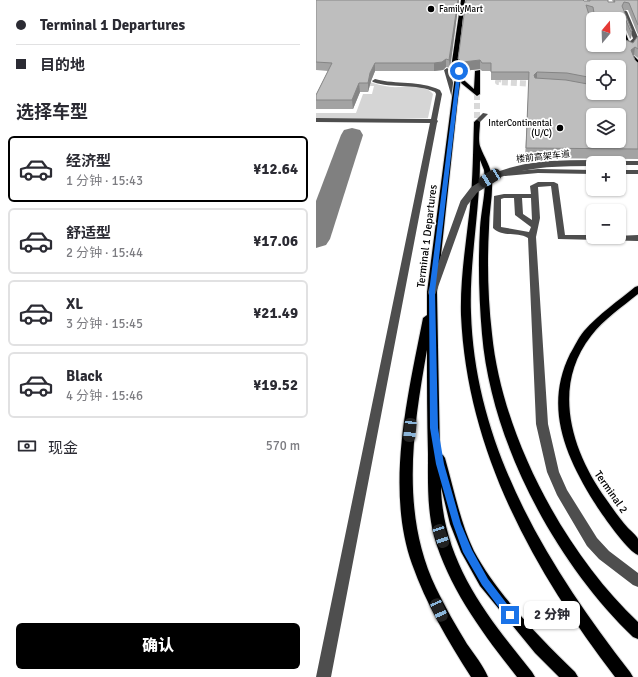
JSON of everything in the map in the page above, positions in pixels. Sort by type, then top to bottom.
[{"type":"highway","points":[[626,39],[630,48]]},
{"type":"highway","points":[[634,58],[638,68]]},
{"type":"main road","points":[[463,0],[454,68],[463,82],[477,94],[478,71]]},
{"type":"main road","name":"Terminal 1 Departures","points":[[434,428],[432,292],[459,71]]},
{"type":"main road","points":[[477,122],[475,191],[470,227],[466,313],[471,366],[482,418],[509,493],[536,547],[566,598],[599,645],[625,677]]},
{"type":"main road","points":[[476,145],[488,173],[488,197],[485,219],[485,315],[489,357],[499,404],[519,461],[541,504],[571,552],[600,592],[638,632]]},
{"type":"main road","points":[[475,191],[485,219]]},
{"type":"main road","name":"Terminal 2","points":[[637,547],[592,491],[579,468],[569,440],[564,413],[565,381],[570,363],[583,340],[596,323],[638,289]]},
{"type":"main road","points":[[432,292],[413,399],[406,465],[408,519],[418,562],[445,622],[480,677]]},
{"type":"main road","points":[[434,428],[435,506],[441,536],[452,566],[472,603],[506,652],[527,677]]},
{"type":"main road","points":[[434,428],[440,464],[457,524],[468,552],[485,582],[510,615],[540,648],[570,677]]},
{"type":"street","points":[[626,15],[636,39],[632,43],[626,44]]},
{"type":"street","points":[[446,70],[455,98]]},
{"type":"street","points":[[323,677],[435,121],[438,91],[422,85],[388,85],[376,81]]},
{"type":"street","points":[[477,122],[485,114]]},
{"type":"street","points":[[316,120],[435,121]]},
{"type":"street","name":"楼前高架车道","points":[[432,292],[463,203],[480,184],[496,175],[539,165],[586,163]]},
{"type":"street","points":[[626,163],[638,164]]},
{"type":"street","name":"楼前高架车道","points":[[496,175],[526,171],[586,172]]},
{"type":"street","points":[[626,172],[638,172]]},
{"type":"street","points":[[638,238],[561,237],[554,184],[538,184],[534,186],[537,215],[532,231],[540,412],[544,440],[553,472],[561,492],[592,542],[604,555],[638,581]]},
{"type":"street","points":[[532,231],[501,231],[497,228],[497,198],[504,196],[535,196]]},
{"type":"street","points":[[518,196],[519,215],[532,231]]},
{"type":"shaded area","points":[[367,81],[388,87],[425,88],[433,94],[428,118],[316,118],[316,113],[356,113],[363,94],[372,94],[374,86],[365,86]]},
{"type":"building","points":[[316,0],[458,0],[449,60],[446,59],[442,62],[434,63],[375,63],[370,73],[368,83],[359,83],[352,100],[316,100],[316,95],[332,63],[316,62]]},
{"type":"building","points":[[466,0],[608,0],[608,2],[615,2],[614,0],[638,0],[638,25],[629,3],[624,2],[622,6],[624,12],[594,12],[593,7],[586,5],[588,12],[586,12],[586,52],[626,52],[626,40],[633,43],[638,36],[638,49],[635,47],[631,50],[635,60],[638,63],[638,149],[526,148],[529,72],[491,72],[491,63],[482,63],[480,60],[463,62],[458,59]]},
{"type":"building","points":[[626,16],[632,31],[631,32],[626,21]]},
{"type":"taxiway","points":[[316,239],[352,135]]},
{"type":"tunnel","points":[[499,78],[501,67]]},
{"type":"tunnel","points":[[499,77],[498,82],[537,84]]},
{"type":"tunnel","points":[[477,94],[477,122]]},
{"type":"place","name":"FamilyMart","points":[[431,9]]},
{"type":"place","name":"InterContinental (U/C)","points":[[560,128]]},
{"type":"route","points":[[459,71],[450,137],[444,204],[432,292],[432,389],[434,428],[440,464],[457,524],[468,552],[485,582],[510,615]]}]
